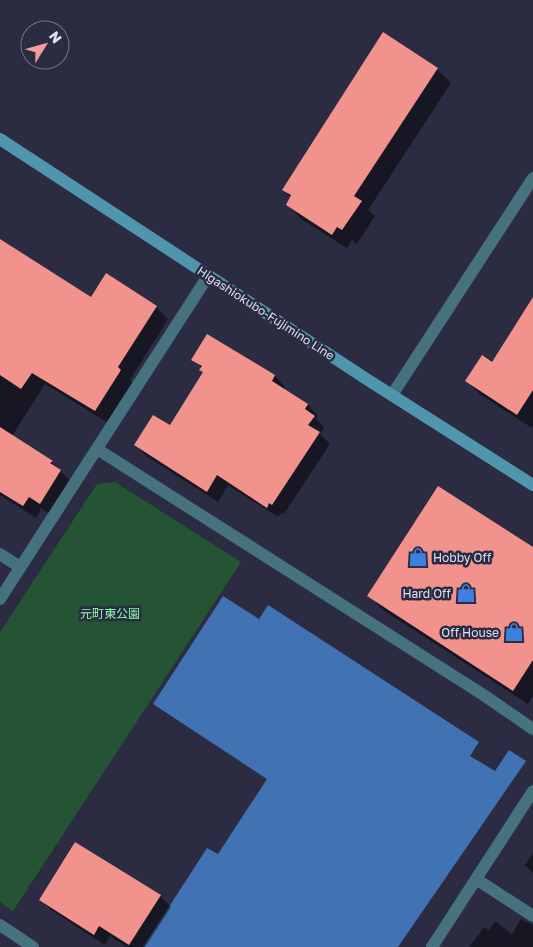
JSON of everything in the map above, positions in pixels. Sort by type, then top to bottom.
[{"type":"main road","name":"Higashiokubo-Fujimino Line","points":[[0,139],[208,276],[533,485]]},
{"type":"street","points":[[392,395],[533,178]]},
{"type":"street","points":[[0,599],[208,276]]},
{"type":"street","points":[[97,449],[533,728]]},
{"type":"street","points":[[0,554],[20,567]]},
{"type":"street","points":[[432,947],[533,791]]},
{"type":"street","points":[[476,879],[533,916]]},
{"type":"street","points":[[0,925],[33,947]]},
{"type":"green space","name":"元町東公園","points":[[115,482],[241,562],[13,911],[0,902],[0,632],[97,484]]},
{"type":"water","points":[[223,596],[259,619],[268,605],[479,742],[470,756],[495,771],[509,750],[526,761],[398,947],[143,947],[207,848],[218,854],[267,779],[153,704]]},
{"type":"building","points":[[383,32],[438,68],[354,196],[362,201],[342,230],[337,227],[332,235],[286,205],[291,195],[282,190]]},
{"type":"building","points":[[0,239],[91,297],[106,273],[157,306],[118,367],[121,370],[95,411],[32,373],[21,389],[0,375]]},
{"type":"building","points":[[533,297],[533,390],[517,415],[465,381],[482,355],[492,362]]},
{"type":"building","points":[[207,334],[275,375],[272,381],[308,404],[305,409],[315,416],[308,425],[320,432],[272,505],[269,503],[267,508],[217,475],[207,492],[134,445],[153,415],[170,425],[203,372],[199,370],[202,366],[191,360]]},
{"type":"building","points":[[0,427],[53,461],[50,463],[61,470],[40,504],[29,497],[23,506],[0,492]]},
{"type":"building","points":[[438,486],[533,547],[533,660],[513,691],[367,596]]},
{"type":"building","points":[[75,842],[161,895],[129,945],[99,926],[94,935],[39,900]]},
{"type":"place","name":"Hobby Off","points":[[418,557]]},
{"type":"place","name":"Hard Off","points":[[466,593]]},
{"type":"place","name":"Off House","points":[[514,632]]}]
